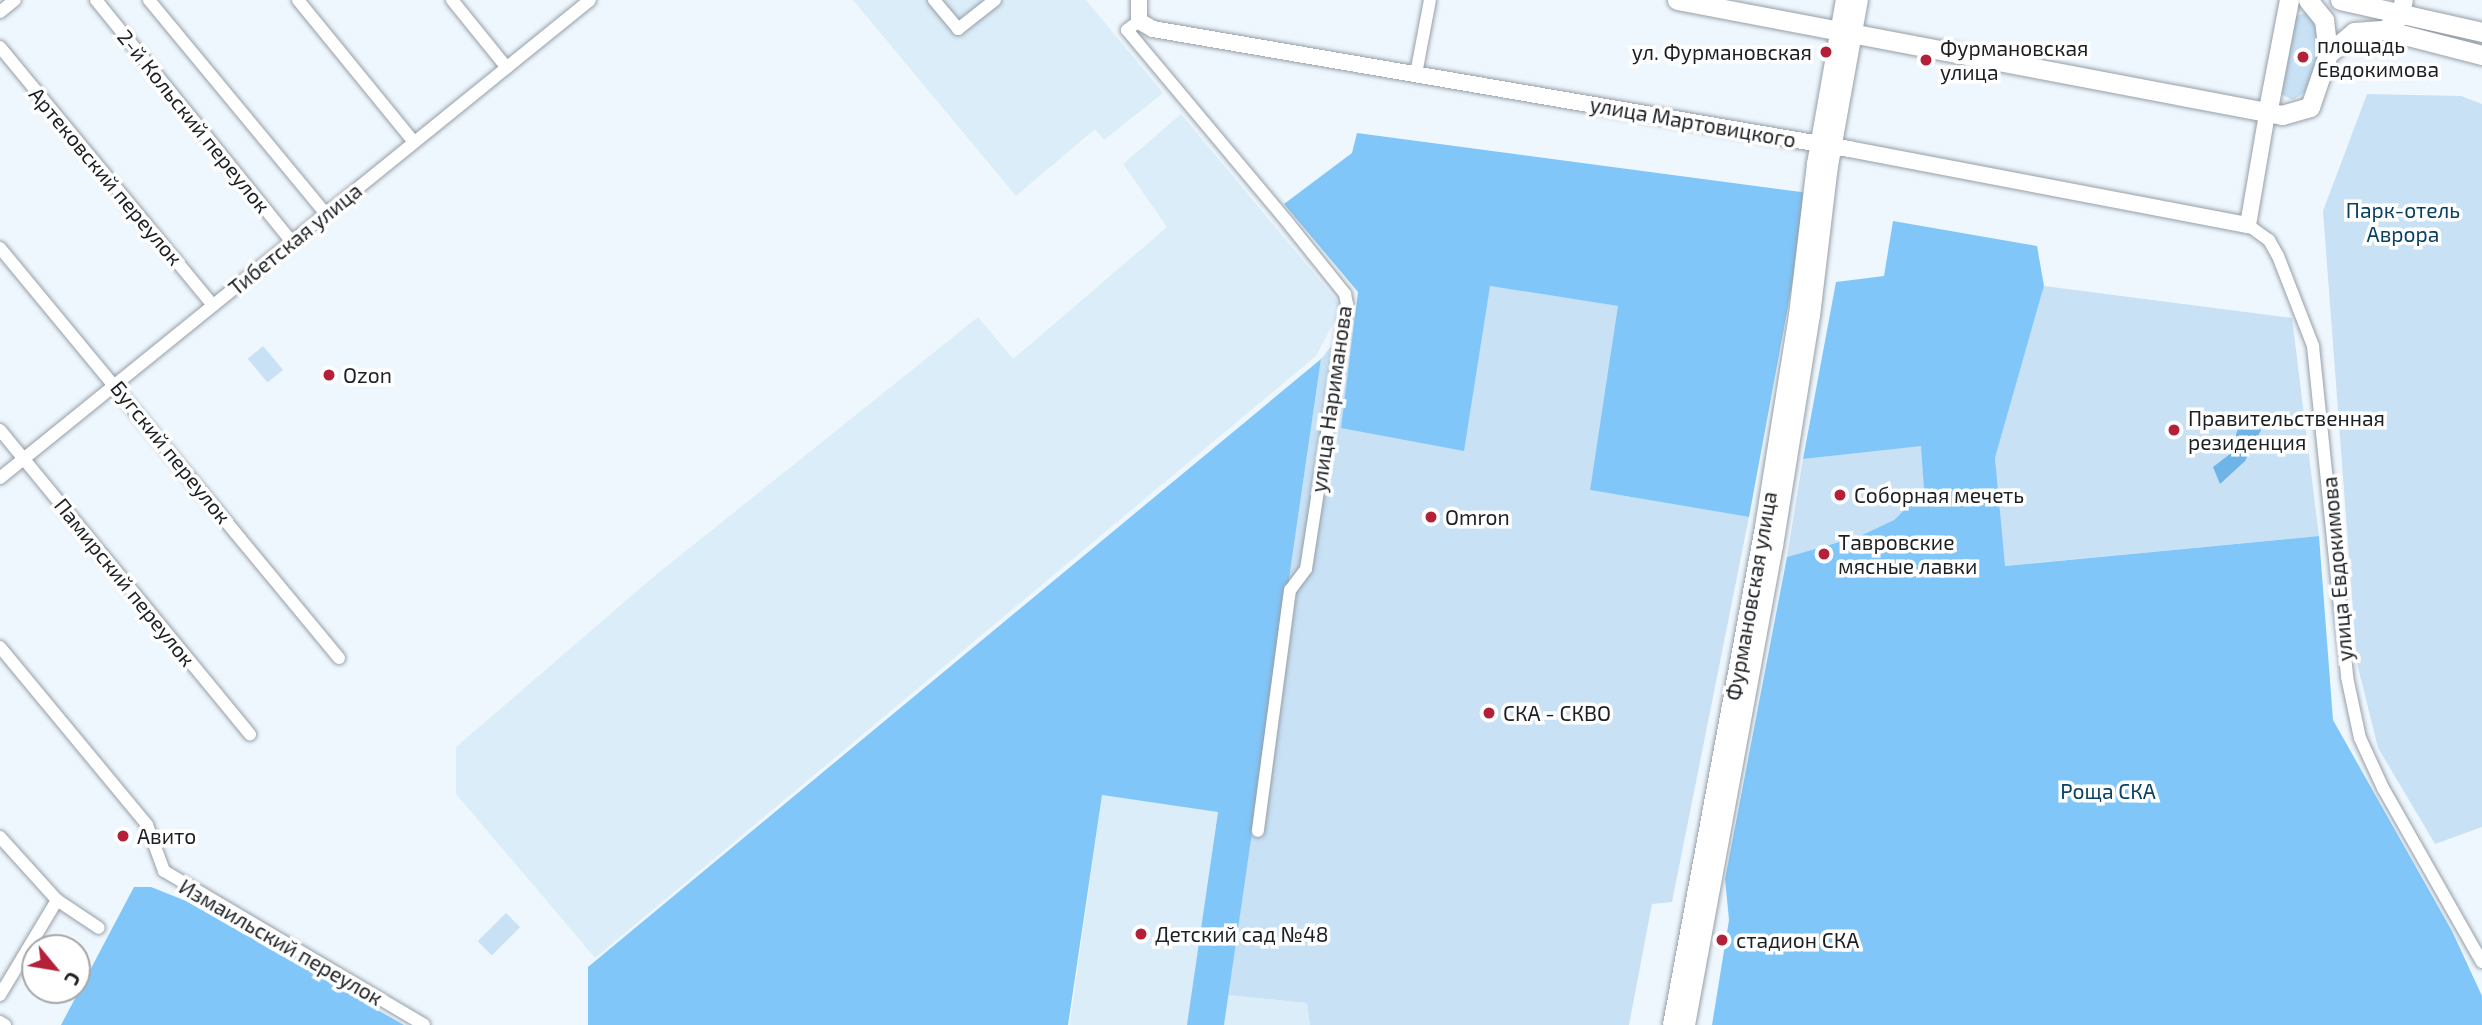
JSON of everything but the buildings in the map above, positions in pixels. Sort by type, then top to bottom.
[{"type":"main road","points":[[1677,0],[2267,114],[2291,114],[2310,107],[2328,54],[2324,20],[2308,0]]},
{"type":"main road","name":"Фурмановская улица","points":[[1672,1025],[1765,527],[1846,34],[1846,0]]},
{"type":"main road","name":"Фурмановская улица","points":[[1846,34],[1859,0]]},
{"type":"main road","points":[[2267,114],[2289,0]]},
{"type":"main road","points":[[2344,0],[2482,55]]},
{"type":"main road","points":[[2328,54],[2354,32],[2398,20],[2482,32]]},
{"type":"main road","name":"Фурмановская улица","points":[[1686,1025],[1774,546],[1826,146]]},
{"type":"street","points":[[0,12],[15,0]]},
{"type":"street","name":"2-й Кольский переулок","points":[[96,0],[292,242]]},
{"type":"street","points":[[149,0],[326,214]]},
{"type":"street","points":[[298,0],[414,142]]},
{"type":"street","points":[[452,0],[507,68]]},
{"type":"street","name":"Тибетская улица","points":[[0,478],[590,0]]},
{"type":"street","points":[[934,0],[958,29],[995,0]]},
{"type":"street","name":"улица Нариманова","points":[[1139,0],[1139,21],[1128,30],[1345,294],[1347,304],[1306,569],[1290,590],[1258,831]]},
{"type":"street","points":[[1416,74],[1430,0]]},
{"type":"street","name":"улица Мартовицкого","points":[[1139,21],[1153,29],[1826,146],[2248,225]]},
{"type":"street","name":"Артековский переулок","points":[[0,47],[213,305]]},
{"type":"street","points":[[2248,225],[2267,114]]},
{"type":"street","name":"улица Евдокимова","points":[[2248,225],[2269,240],[2278,256],[2313,346],[2347,677],[2360,738],[2383,788],[2482,962]]},
{"type":"street","name":"Бугский переулок","points":[[0,248],[116,383],[339,658]]},
{"type":"street","name":"Памирский переулок","points":[[0,430],[250,734]]},
{"type":"street","name":"Измаильский переулок","points":[[0,647],[147,825],[164,871],[424,1025]]},
{"type":"street","points":[[0,837],[57,900],[99,928]]},
{"type":"street","points":[[1,992],[57,900]]},
{"type":"street","points":[[0,1022],[5,1025]]},
{"type":"shaded area","points":[[853,0],[1086,0],[1163,93],[1104,140],[1095,129],[1016,196]]},
{"type":"shaded area","points":[[1181,114],[1342,307],[1316,356],[595,958],[456,794],[456,747],[652,578],[978,317],[1013,359],[1167,227],[1123,164]]},
{"type":"shaded area","points":[[2240,422],[2254,424],[2261,430],[2245,461],[2220,484],[2213,467],[2230,454]]},
{"type":"shaded area","name":"Детский сад №48","points":[[1102,795],[1218,811],[1188,1025],[1070,1025]]},
{"type":"shaded area","points":[[1228,995],[1307,1003],[1310,1025],[1224,1025]]},
{"type":"green space","points":[[2308,12],[2322,36],[2311,88],[2293,100],[2279,93],[2293,17]]},
{"type":"green space","name":"Парк-отель Аврора","points":[[2367,94],[2461,96],[2482,104],[2482,827],[2435,844],[2378,748],[2357,663],[2323,211]]},
{"type":"green space","points":[[1357,133],[1809,193],[1749,517],[1590,490],[1618,306],[1490,286],[1464,451],[1341,428],[1358,292],[1284,204],[1352,153]]},
{"type":"green space","name":"Роща СКА","points":[[1893,221],[2037,246],[2044,286],[1995,458],[2005,566],[2319,536],[2333,720],[2452,931],[2482,996],[2482,1025],[1712,1025],[1729,920],[1725,879],[1787,557],[1860,536],[1894,520],[1924,490],[1921,446],[1803,459],[1836,282],[1884,276]]},
{"type":"green space","name":"СКА - СКВО","points":[[1490,286],[1619,306],[1590,490],[1749,517],[1672,902],[1652,904],[1629,1025],[1310,1025],[1307,1003],[1228,995],[1321,359],[1356,315],[1341,428]]},
{"type":"green space","points":[[2044,286],[2292,318],[2319,536],[2004,566],[1995,458]]},
{"type":"green space","points":[[263,346],[283,370],[268,383],[248,359]]},
{"type":"green space","points":[[1321,359],[1224,1025],[1187,1025],[1218,812],[1102,795],[1068,1025],[588,1025],[588,967]]},
{"type":"green space","points":[[1922,445],[1924,490],[1894,520],[1860,536],[1787,557],[1803,459]]},
{"type":"green space","points":[[134,887],[151,887],[186,901],[404,1025],[61,1025],[72,1004],[91,1004],[91,968]]},
{"type":"green space","points":[[506,913],[520,927],[492,955],[478,941]]},
{"type":"place","name":"ул. Фурмановская","points":[[1826,52]]},
{"type":"place","name":"площадь Евдокимова","points":[[2303,57]]},
{"type":"place","name":"Фурмановская улица","points":[[1926,60]]},
{"type":"place","name":"Ozon","points":[[329,375]]},
{"type":"place","name":"Правительственная резиденция","points":[[2174,430]]},
{"type":"place","name":"Соборная мечеть","points":[[1840,495]]},
{"type":"place","name":"Omron","points":[[1431,517]]},
{"type":"place","name":"Тавровские мясные лавки","points":[[1824,554]]},
{"type":"place","name":"СКА - СКВО","points":[[1489,713]]},
{"type":"place","name":"Авито","points":[[123,836]]},
{"type":"place","name":"Детский сад №48","points":[[1141,934]]},
{"type":"place","name":"стадион СКА","points":[[1722,940]]}]
